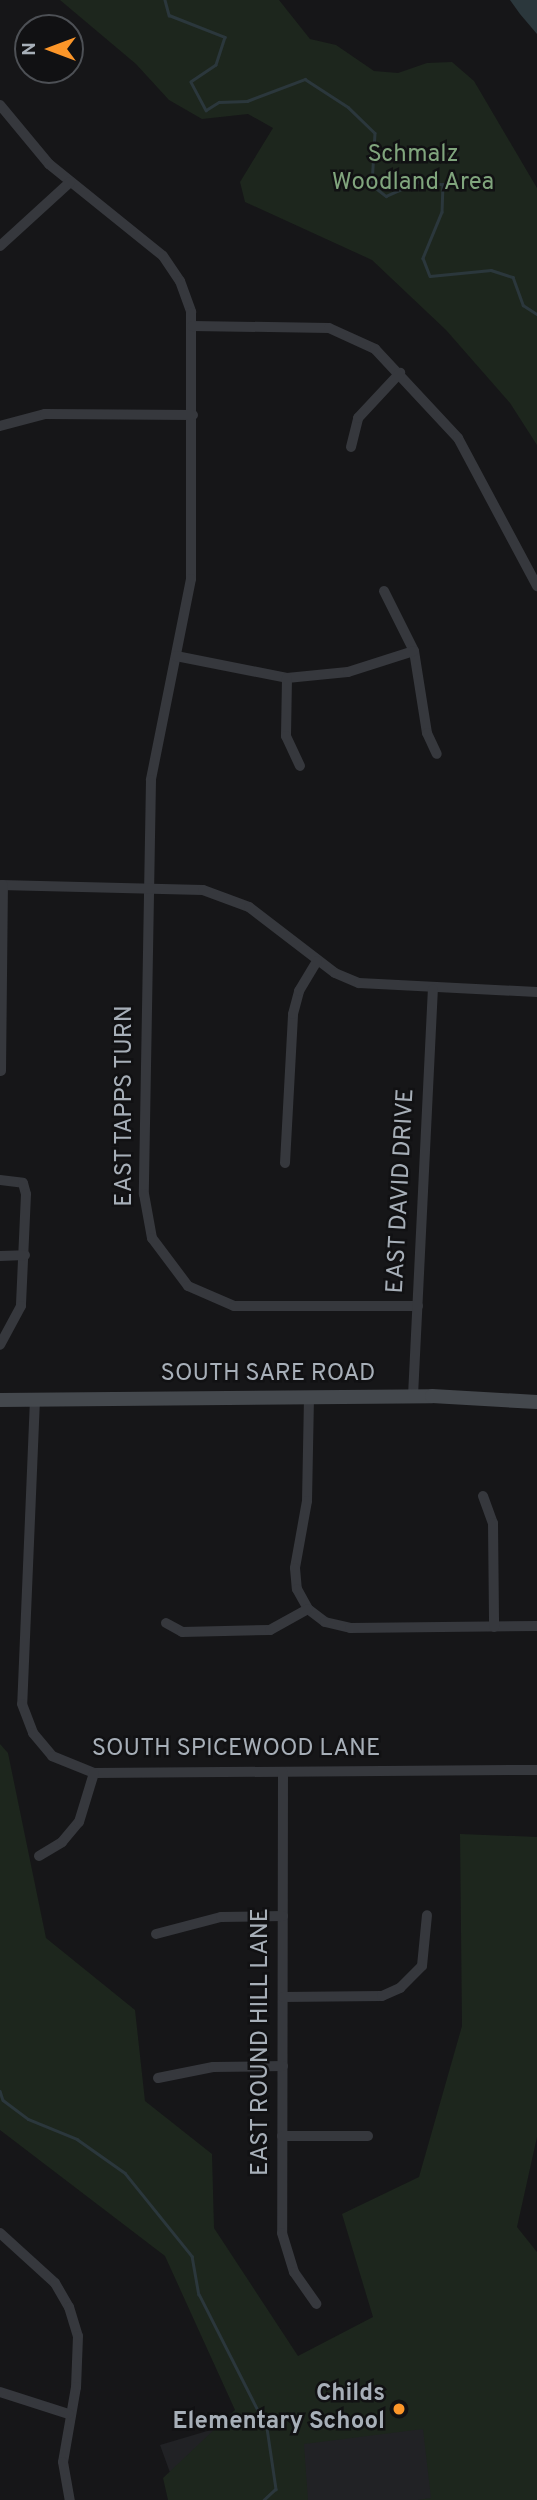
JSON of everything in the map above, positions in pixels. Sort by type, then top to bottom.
[{"type":"main road","name":"SOUTH SARE ROAD","points":[[0,1400],[413,1396],[537,1402]]},
{"type":"street","name":"EAST TAPPS TURN","points":[[0,104],[70,182],[169,262],[189,303],[192,326],[193,415],[191,579],[151,780],[144,1194],[149,1227],[166,1262],[188,1286],[234,1306],[418,1306]]},
{"type":"street","points":[[0,246],[70,182]]},
{"type":"street","points":[[192,326],[328,328],[360,339],[400,373],[458,438],[537,586]]},
{"type":"street","points":[[351,447],[358,418],[400,373]]},
{"type":"street","points":[[0,426],[45,414],[193,415]]},
{"type":"street","points":[[384,591],[414,651],[427,733],[437,754]]},
{"type":"street","points":[[176,656],[287,678],[348,672],[414,651]]},
{"type":"street","points":[[287,678],[285,727],[300,766]]},
{"type":"street","points":[[1,1071],[2,886],[203,890],[233,898],[317,961],[359,984],[537,992]]},
{"type":"street","points":[[285,1163],[293,1014],[299,991],[317,961]]},
{"type":"street","name":"EAST DAVID DRIVE","points":[[413,1396],[433,989]]},
{"type":"street","points":[[0,1180],[23,1184],[25,1255],[21,1306],[0,1345]]},
{"type":"street","points":[[0,1256],[25,1255]]},
{"type":"street","points":[[309,1397],[307,1501],[295,1568],[297,1589],[308,1609],[325,1622],[350,1628],[537,1626]]},
{"type":"street","name":"SOUTH SPICEWOOD LANE","points":[[35,1399],[22,1704],[45,1749],[71,1767],[94,1773],[537,1770]]},
{"type":"street","points":[[483,1496],[493,1523],[494,1627]]},
{"type":"street","points":[[166,1623],[183,1632],[270,1630],[308,1609]]},
{"type":"street","name":"EAST ROUND HILL LANE","points":[[283,1772],[282,2136],[285,2247],[301,2284],[316,2304]]},
{"type":"street","points":[[39,1856],[62,1842],[79,1822],[94,1773]]},
{"type":"street","points":[[283,1997],[383,1996],[400,1989],[422,1966],[427,1915]]},
{"type":"street","points":[[156,1934],[221,1917],[284,1916]]},
{"type":"street","points":[[158,2078],[213,2067],[283,2066]]},
{"type":"street","points":[[282,2136],[368,2136]]},
{"type":"street","points":[[0,2233],[55,2283],[69,2307],[78,2336],[79,2362],[63,2462],[70,2500]]},
{"type":"street","points":[[0,2392],[69,2414]]},
{"type":"shaded area","points":[[510,0],[537,0],[537,34],[520,14]]},
{"type":"shaded area","name":"Childs Elementary School","points":[[536,2333],[536,2500],[180,2500],[160,2445]]},
{"type":"green space","name":"Schmalz Woodland Area","points":[[60,0],[279,0],[310,39],[336,45],[374,71],[398,73],[427,63],[452,62],[474,81],[537,188],[537,445],[510,403],[446,330],[372,260],[245,202],[240,182],[273,128],[248,114],[202,119],[169,100],[136,64],[84,20],[84,14],[77,14]]},
{"type":"green space","points":[[0,1744],[8,1753],[46,1938],[135,2010],[145,2101],[212,2154],[214,2228],[298,2356],[373,2317],[342,2214],[419,2177],[462,2026],[460,1834],[537,1837],[537,2137],[517,2227],[537,2252],[537,2500],[418,2500],[431,2498],[423,2429],[304,2444],[308,2500],[168,2500],[163,2478],[235,2410],[165,2256],[0,2130]]},
{"type":"waterway","points":[[165,0],[169,15],[225,37],[216,65],[191,82],[206,110],[219,102],[247,101],[305,79],[348,107],[375,133],[372,185],[386,196],[418,182],[443,184],[442,212],[423,258],[430,276],[491,270],[513,277],[523,305],[537,314]]},
{"type":"waterway","points":[[0,2091],[3,2100],[28,2119],[77,2139],[125,2173],[192,2256],[199,2294],[267,2428],[276,2489],[264,2500]]},
{"type":"place","name":"Childs Elementary School","points":[[399,2409]]}]
